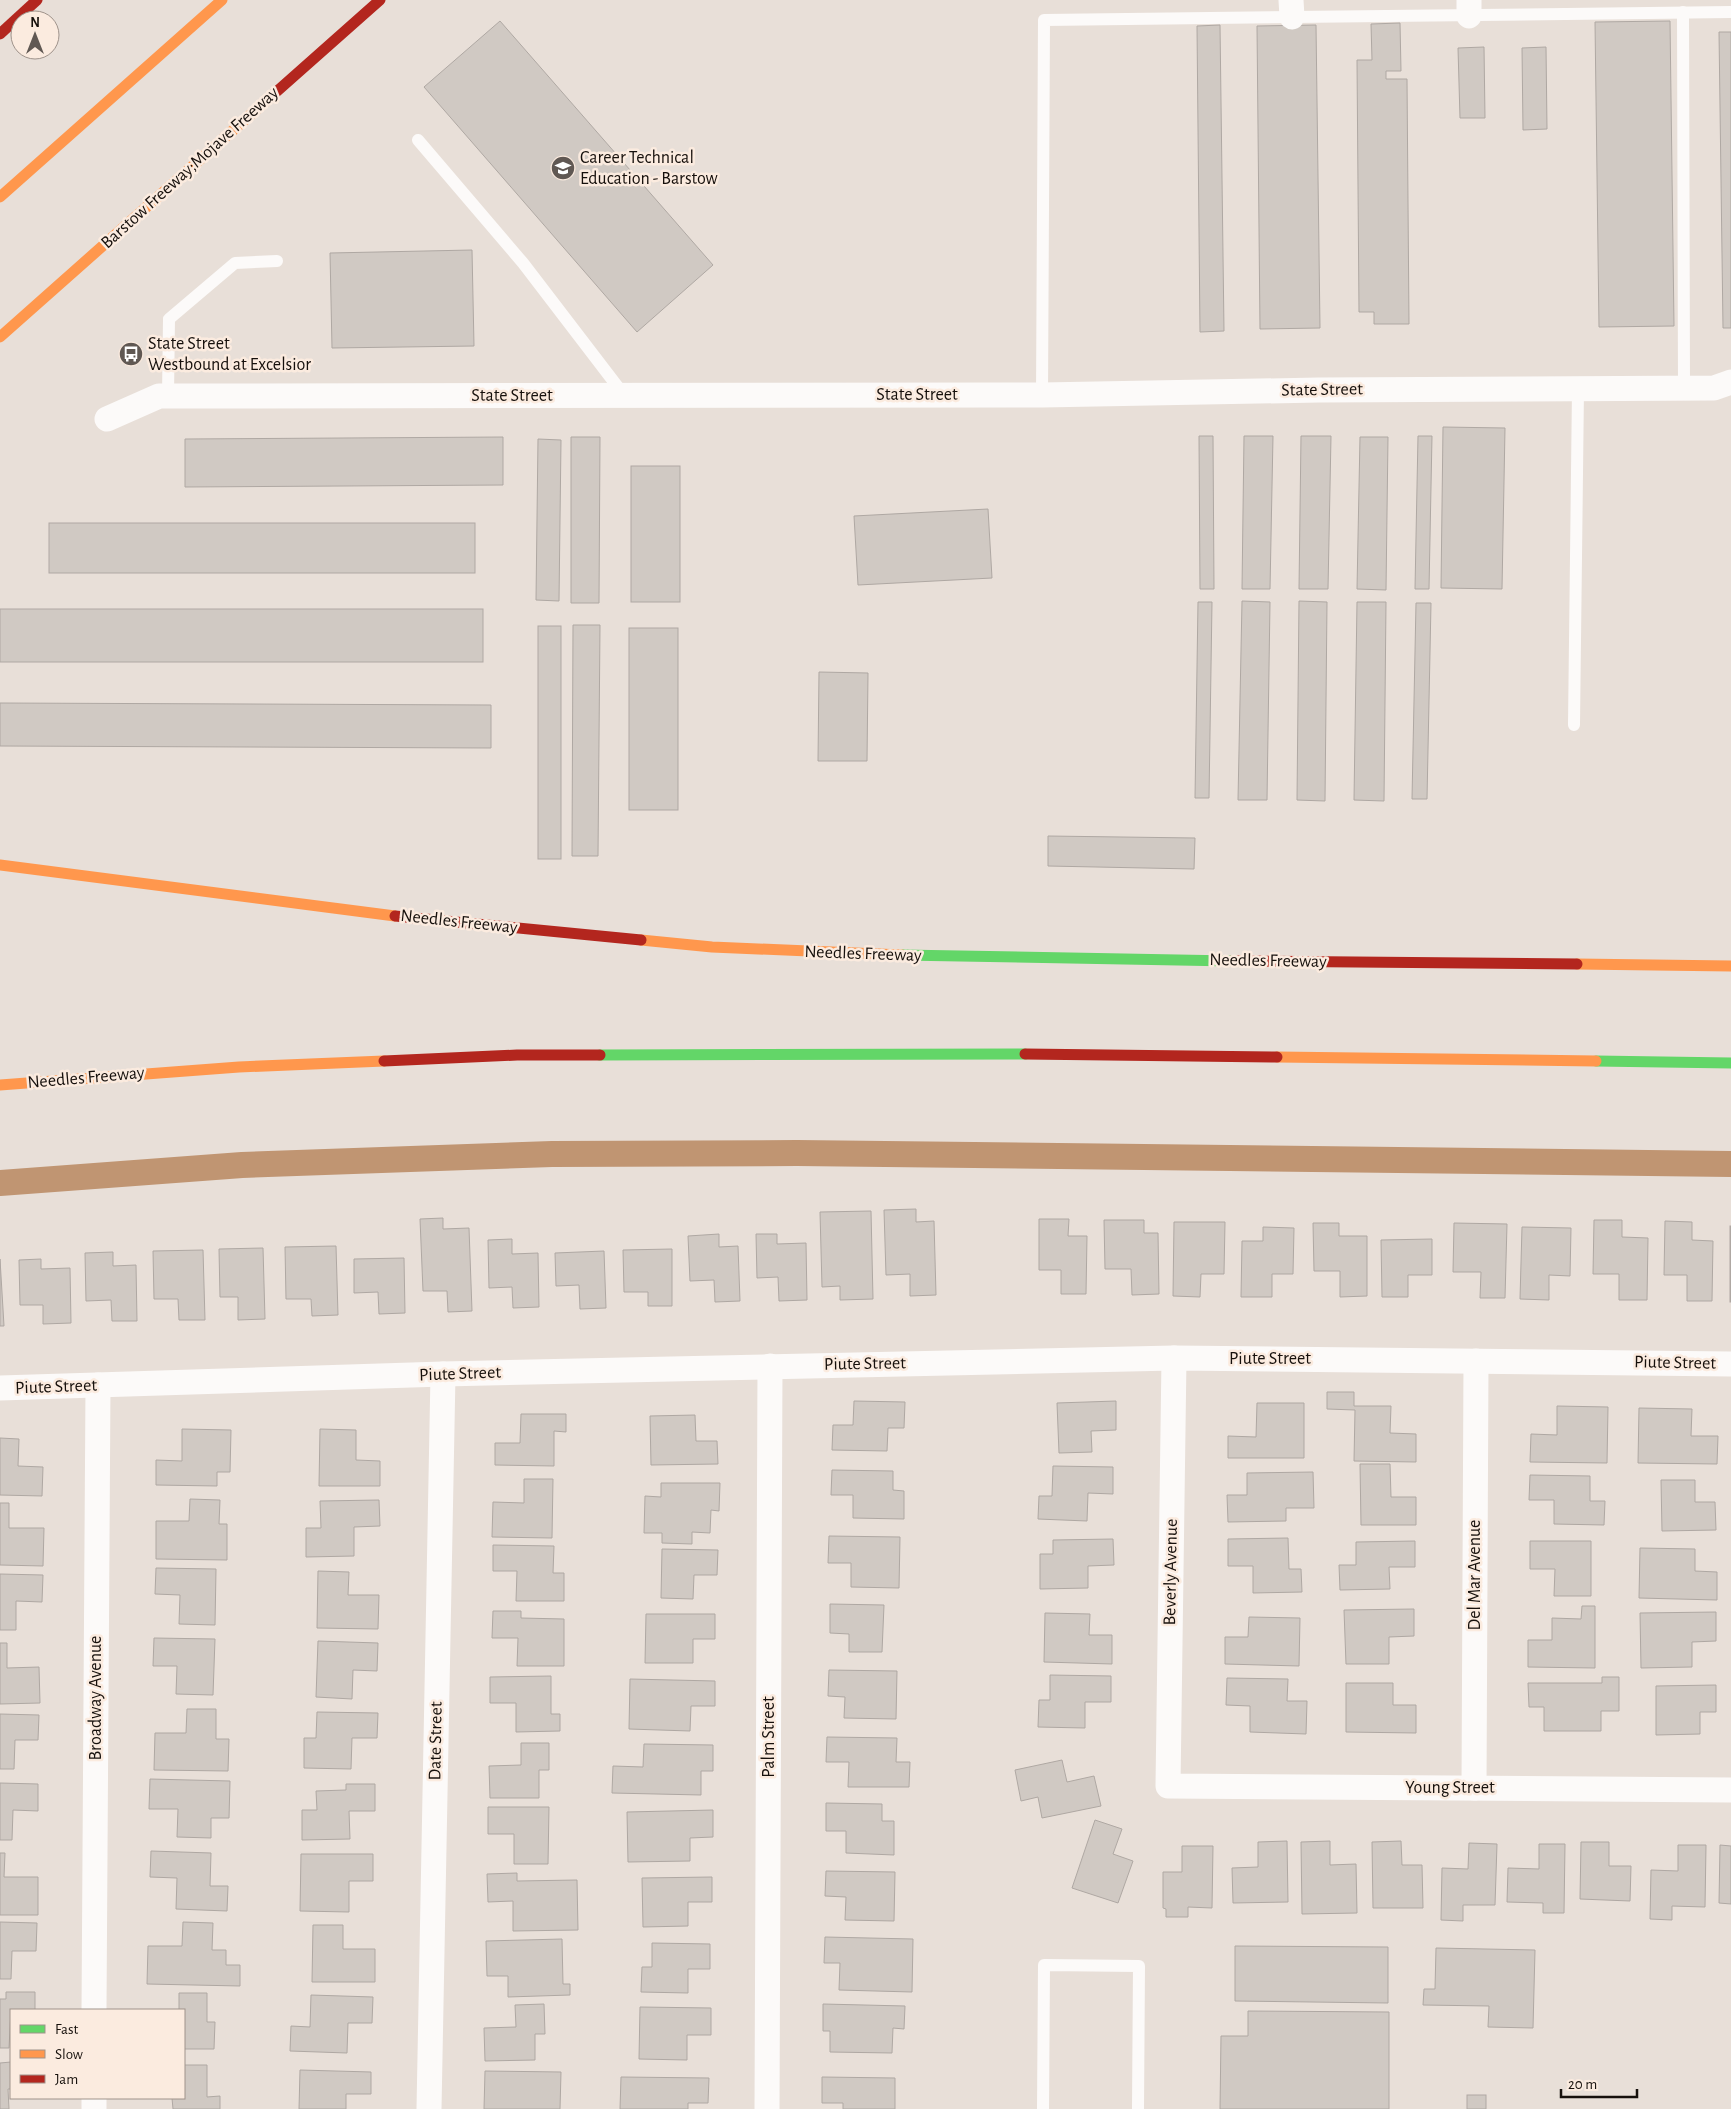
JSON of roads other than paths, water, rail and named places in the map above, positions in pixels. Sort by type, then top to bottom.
[{"type":"main road","points":[[0,34],[37,0]]},
{"type":"main road","points":[[0,196],[222,0]]},
{"type":"main road","name":"Barstow Freeway;Mojave Freeway","points":[[0,337],[380,0]]},
{"type":"main road","name":"Needles Freeway","points":[[0,865],[436,920],[712,947],[853,954],[996,958],[1731,966]]},
{"type":"main road","name":"Needles Freeway","points":[[0,1085],[239,1067],[556,1055],[1014,1054],[1731,1063]]},
{"type":"street","name":"State Street","points":[[107,420],[159,396],[1042,394],[1319,390],[1714,388],[1731,382]]},
{"type":"street","name":"Piute Street","points":[[0,1388],[443,1374],[1174,1358],[1731,1364]]},
{"type":"street","name":"Beverly Avenue","points":[[1168,1786],[1174,1358]]},
{"type":"street","name":"Del Mar Avenue","points":[[1474,1788],[1476,1361]]},
{"type":"street","name":"Palm Street","points":[[767,2109],[770,1366]]},
{"type":"street","name":"Date Street","points":[[430,2109],[443,1374]]},
{"type":"street","name":"Broadway Avenue","points":[[94,2009],[98,1385]]},
{"type":"street","name":"Young Street","points":[[1168,1786],[1731,1790]]},
{"type":"lane","points":[[1042,394],[1044,20],[1291,9],[1469,8],[1731,12]]},
{"type":"lane","points":[[1683,12],[1684,388]]},
{"type":"lane","points":[[418,140],[522,263],[624,395]]},
{"type":"lane","points":[[168,396],[169,319],[235,263],[277,261]]},
{"type":"lane","points":[[1574,725],[1578,389]]},
{"type":"lane","points":[[1043,2109],[1044,1965],[1139,1966],[1138,2109]]},
{"type":"waterway","points":[[0,1183],[242,1165],[552,1154],[797,1153],[1731,1164]]},
{"type":"place","name":"Career Technical Education - Barstow","points":[[563,168]]},
{"type":"place","name":"State Street Westbound at Excelsior","points":[[131,354]]}]
